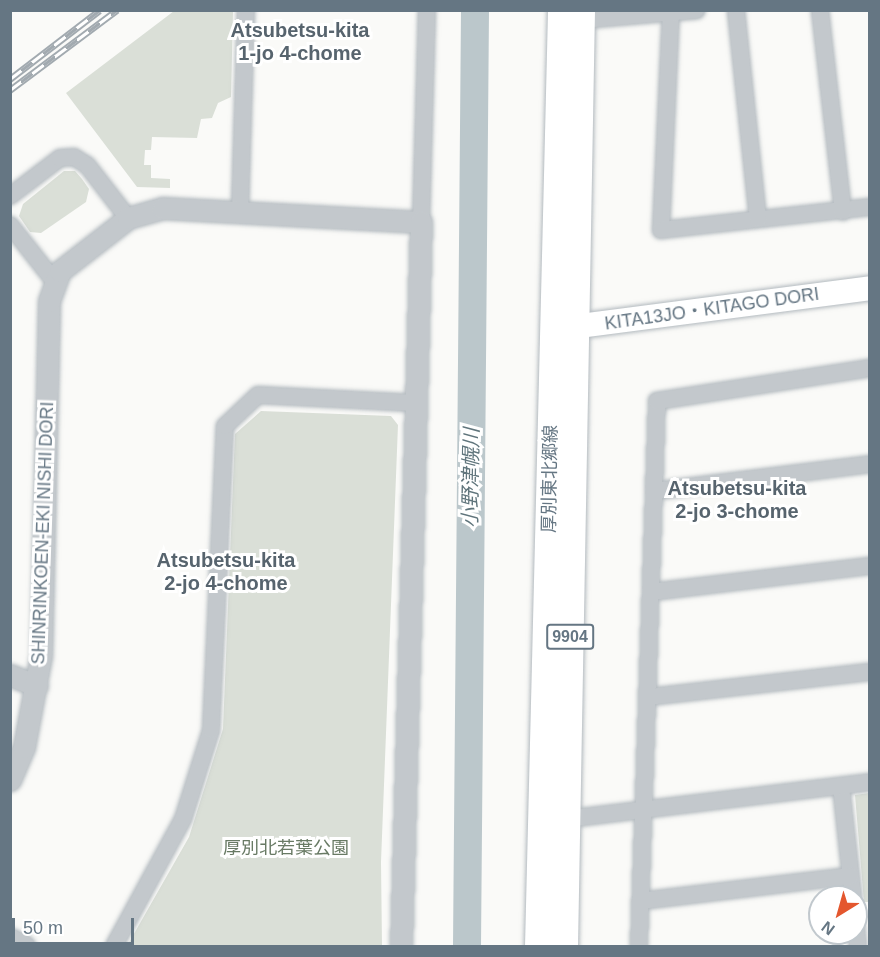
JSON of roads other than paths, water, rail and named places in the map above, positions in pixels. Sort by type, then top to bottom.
[{"type":"main road","name":"厚別東北郷線","points":[[564,946],[554,821],[565,328],[585,14]]},
{"type":"main road","name":"KITA13JO・KITAGO DORI","points":[[565,328],[870,288]]},
{"type":"main road","name":"厚別東北郷線","points":[[538,946],[554,821]]},
{"type":"street","points":[[240,210],[246,10]]},
{"type":"street","points":[[401,946],[427,10]]},
{"type":"street","points":[[585,14],[697,10]]},
{"type":"street","points":[[736,10],[758,219]]},
{"type":"street","points":[[820,10],[843,212]]},
{"type":"street","points":[[671,12],[661,230],[843,212],[870,207]]},
{"type":"street","points":[[10,196],[60,158],[74,157],[87,165],[128,218]]},
{"type":"street","points":[[10,225],[54,281],[69,262],[128,218],[163,208],[240,210],[421,222]]},
{"type":"street","name":"SHINRINKOEN-EKI NISHI DORI","points":[[10,780],[24,747],[37,686],[43,630],[49,301],[54,281]]},
{"type":"street","points":[[639,946],[657,401],[870,368]]},
{"type":"street","points":[[114,946],[183,819],[211,730],[225,426],[258,395],[415,403]]},
{"type":"street","points":[[654,491],[870,464]]},
{"type":"street","points":[[651,592],[870,566]]},
{"type":"street","points":[[649,697],[870,672]]},
{"type":"street","points":[[10,675],[37,686]]},
{"type":"street","points":[[554,821],[870,782]]},
{"type":"street","points":[[841,786],[852,885]]},
{"type":"street","points":[[640,901],[851,876]]},
{"type":"street","points":[[10,939],[24,946]]},
{"type":"waterway","name":"小野津幌川","points":[[467,946],[475,10]]},
{"type":"railway","points":[[10,79],[100,10]]},
{"type":"railway","points":[[10,90],[117,10]]},
{"type":"district","name":"Atsubetsu-kita 1-jo 4-chome","points":[[300,42]]},
{"type":"district","name":"Atsubetsu-kita 2-jo 3-chome","points":[[737,500]]},
{"type":"district","name":"Atsubetsu-kita 2-jo 4-chome","points":[[226,572]]},
{"type":"park label","name":"厚別北若葉公園","points":[[286,848]]}]
